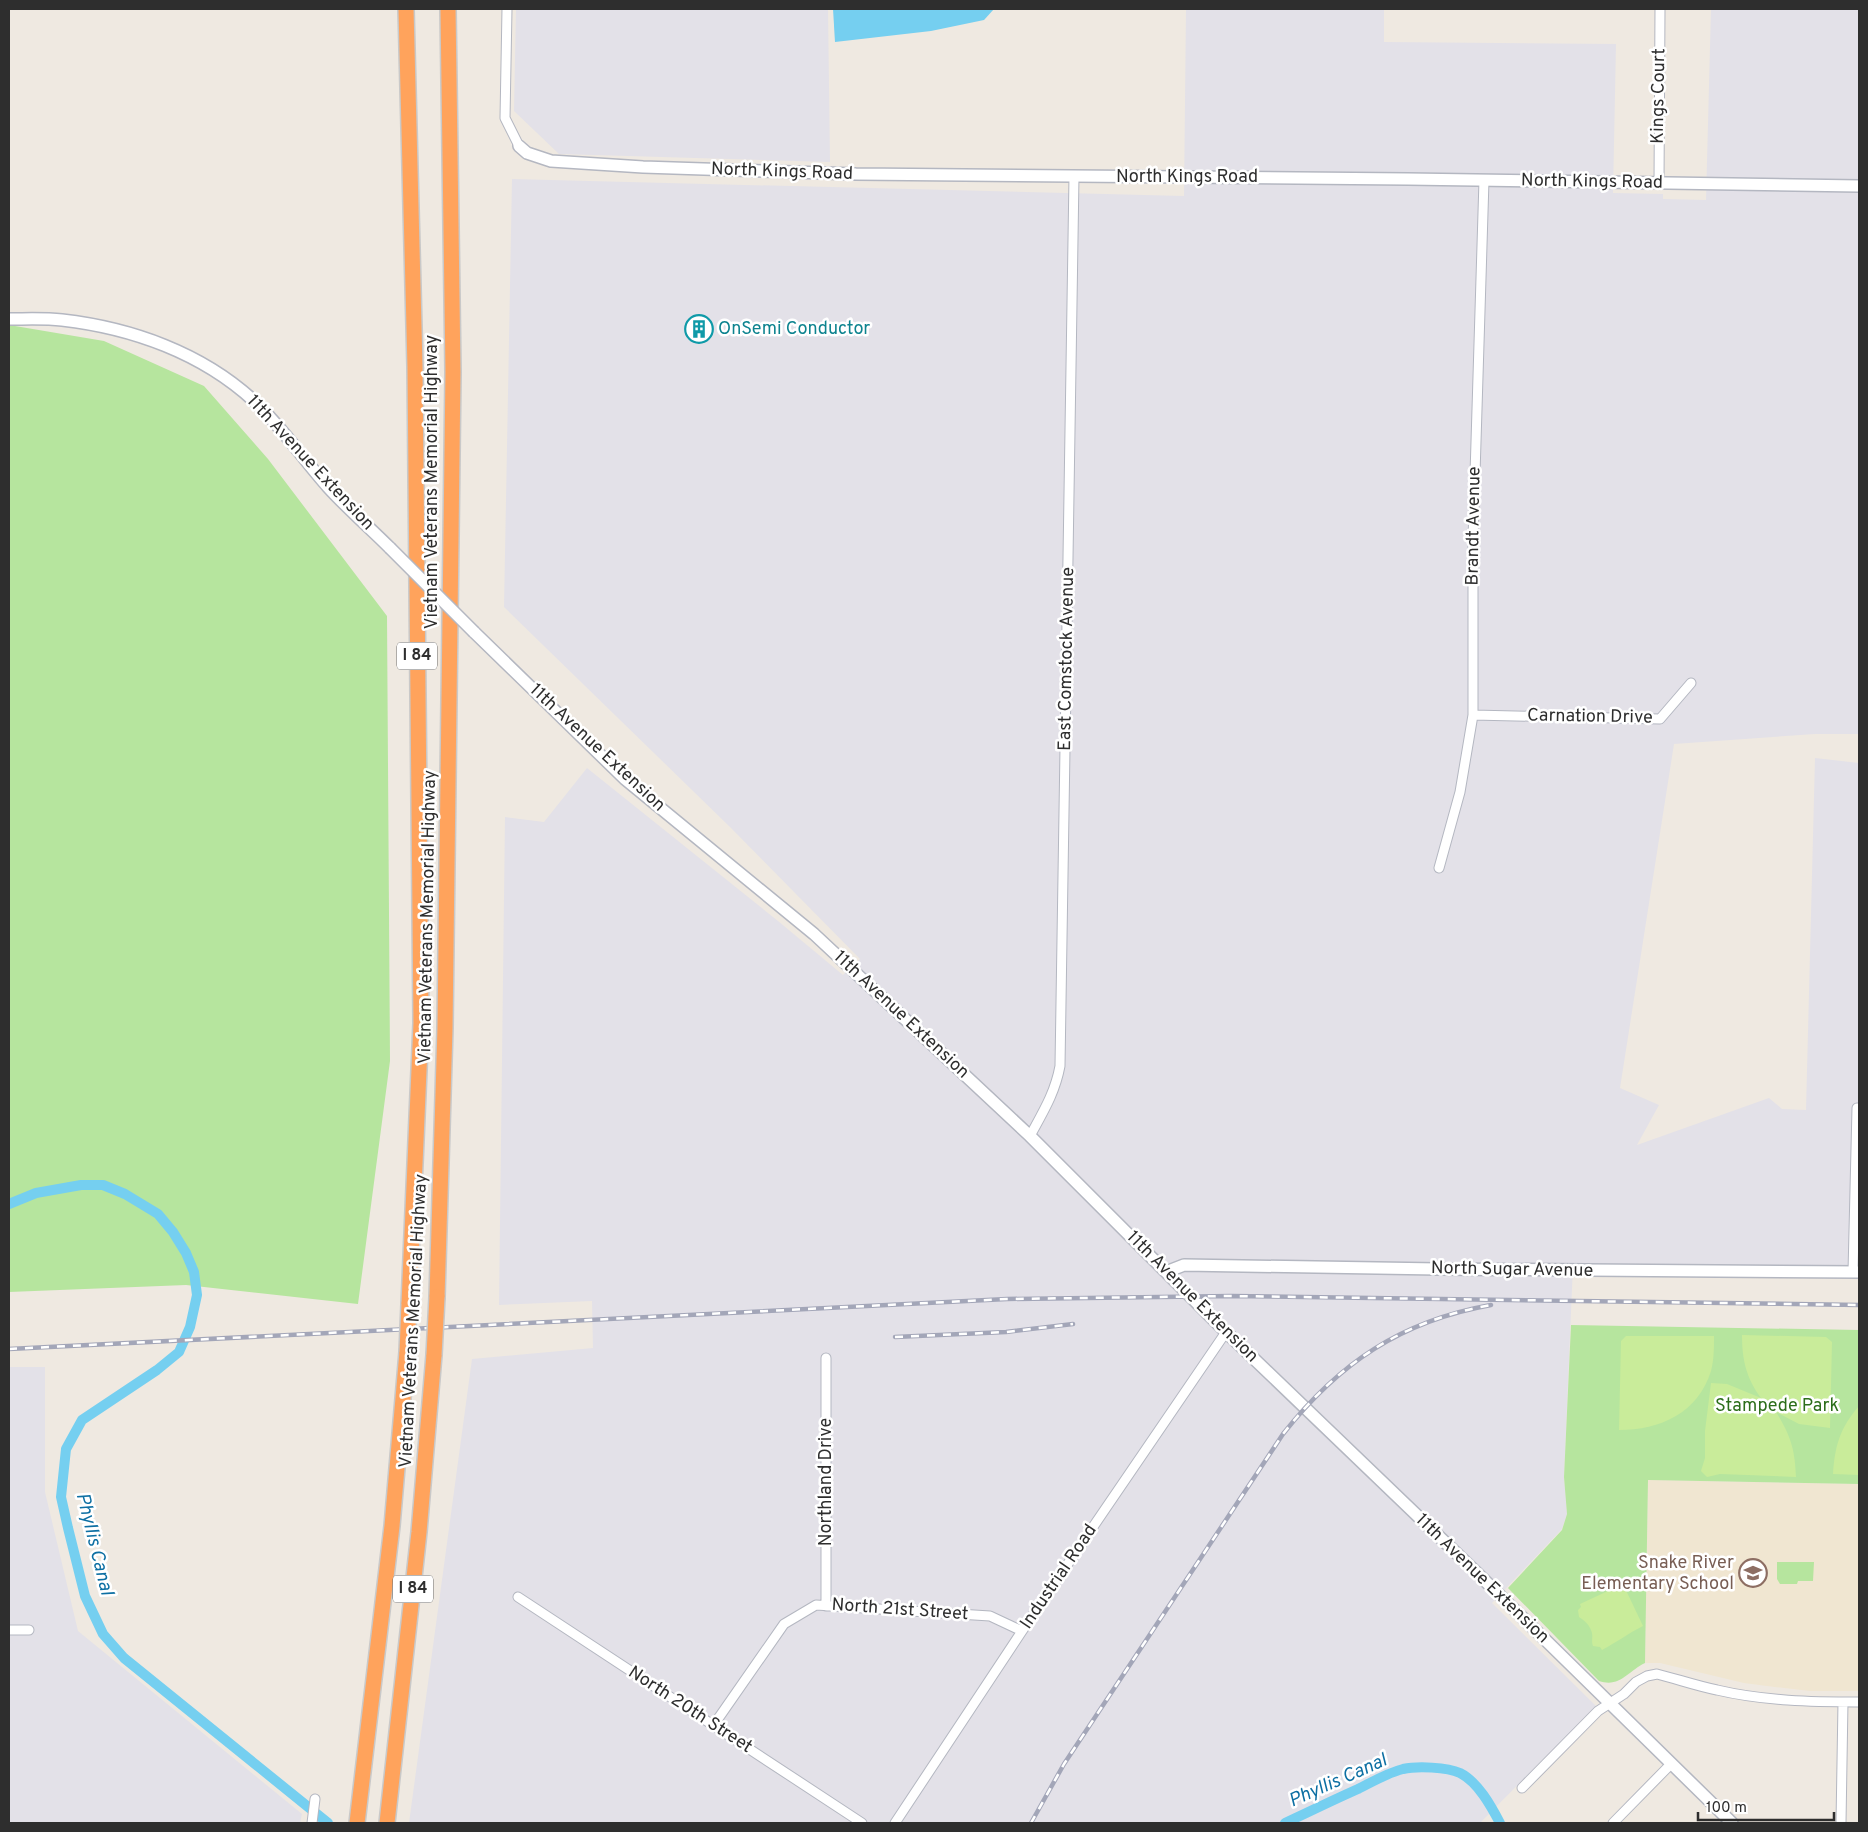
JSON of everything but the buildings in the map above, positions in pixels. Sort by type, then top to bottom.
[{"type":"highway","name":"Vietnam Veterans Memorial Highway","points":[[350,1823],[373,1684],[392,1526],[407,1352],[421,1013],[414,367],[406,9]]},
{"type":"highway","name":"Vietnam Veterans Memorial Highway","points":[[387,1823],[419,1532],[438,1297],[446,1028],[453,372],[448,9]]},
{"type":"street","points":[[507,9],[505,118],[519,146]]},
{"type":"street","name":"Kings Court","points":[[1659,183],[1660,9]]},
{"type":"street","name":"North Kings Road","points":[[519,146],[527,153],[551,161],[643,167],[856,174],[1484,180],[1859,186]]},
{"type":"street","name":"East Comstock Avenue","points":[[1030,1136],[1057,1085],[1060,1066],[1065,866],[1074,176]]},
{"type":"street","name":"Brandt Avenue","points":[[1439,868],[1460,792],[1473,715],[1473,540],[1484,180]]},
{"type":"street","name":"11th Avenue Extension","points":[[9,319],[61,320],[108,328],[153,339],[213,370],[255,402],[329,488],[625,780],[839,956],[1030,1136],[1226,1332],[1732,1823]]},
{"type":"street","name":"Carnation Drive","points":[[1473,715],[1660,719],[1691,683]]},
{"type":"street","points":[[1856,1272],[1858,1108]]},
{"type":"street","name":"North Sugar Avenue","points":[[1166,1272],[1189,1265],[1478,1270],[1856,1272]]},
{"type":"street","name":"Industrial Road","points":[[895,1823],[1022,1631],[1226,1332]]},
{"type":"street","name":"Northland Drive","points":[[826,1358],[826,1606]]},
{"type":"street","name":"North 20th Street","points":[[518,1597],[862,1823]]},
{"type":"street","name":"North 21st Street","points":[[713,1726],[784,1624],[816,1605],[990,1616],[1022,1631]]},
{"type":"street","points":[[9,1630],[29,1630]]},
{"type":"street","points":[[1522,1788],[1598,1711],[1624,1694],[1636,1682],[1647,1676],[1657,1674],[1718,1691],[1754,1696],[1796,1701],[1859,1702]]},
{"type":"street","points":[[1841,1823],[1843,1702]]},
{"type":"street","points":[[1613,1823],[1671,1764]]},
{"type":"street","points":[[312,1823],[315,1799]]},
{"type":"shaded area","points":[[516,9],[828,9],[830,162],[559,154],[514,111]]},
{"type":"shaded area","points":[[1186,9],[1384,9],[1384,42],[1616,44],[1613,193],[1663,194],[1663,199],[1706,200],[1711,9],[1859,9],[1859,734],[1815,734],[1674,744],[1620,1088],[1659,1105],[1637,1145],[1769,1098],[1782,1109],[1806,1110],[1815,758],[1859,763],[1859,1265],[1573,1265],[1564,1477],[1567,1514],[1562,1529],[1492,1603],[1596,1706],[1480,1823],[409,1823],[472,1359],[593,1348],[592,1301],[499,1305],[505,817],[544,822],[587,768],[843,975],[860,959],[731,828],[504,607],[512,179],[1184,196]]},
{"type":"shaded area","points":[[9,1367],[45,1367],[45,1492],[78,1631],[302,1814],[300,1823],[9,1823]]},
{"type":"shaded area","name":"Snake River Elementary School","points":[[1648,1480],[1859,1484],[1859,1691],[1810,1691],[1744,1683],[1660,1663],[1645,1663]]},
{"type":"green space","points":[[9,325],[104,341],[204,386],[268,459],[387,616],[390,1061],[358,1304],[186,1285],[9,1292]]},
{"type":"green space","name":"Stampede Park","points":[[1571,1325],[1859,1330],[1859,1484],[1648,1480],[1645,1663],[1624,1678],[1606,1683],[1599,1681],[1508,1588],[1562,1530],[1567,1514],[1564,1477]]},
{"type":"green space","points":[[1742,1335],[1826,1337],[1832,1342],[1830,1428],[1799,1424],[1776,1412],[1791,1443],[1795,1459],[1796,1477],[1720,1474],[1707,1477],[1701,1471],[1705,1458],[1705,1431],[1711,1383],[1727,1384],[1761,1398],[1748,1376]]},
{"type":"green space","points":[[1626,1336],[1714,1336],[1711,1371],[1705,1386],[1687,1408],[1676,1416],[1649,1427],[1619,1430],[1621,1341]]},
{"type":"green space","points":[[1859,1406],[1859,1475],[1833,1474],[1835,1454],[1840,1437],[1847,1422]]},
{"type":"green space","points":[[1777,1562],[1814,1562],[1813,1581],[1798,1581],[1797,1584],[1780,1584],[1777,1579]]},
{"type":"green space","points":[[1623,1584],[1643,1626],[1602,1650],[1600,1647],[1593,1646],[1591,1630],[1579,1617],[1578,1610],[1581,1607],[1580,1604]]},
{"type":"water","points":[[833,9],[994,9],[984,20],[931,31],[835,42]]},
{"type":"waterway","name":"Phyllis Canal","points":[[9,1204],[36,1193],[81,1185],[103,1185],[125,1194],[158,1214],[173,1232],[186,1253],[194,1272],[197,1295],[190,1327],[179,1352],[157,1370],[82,1420],[66,1449],[61,1497],[68,1528],[85,1596],[103,1634],[124,1658],[328,1823]]},
{"type":"waterway","name":"Phyllis Canal","points":[[1285,1823],[1391,1773],[1403,1769],[1424,1767],[1448,1769],[1467,1777],[1483,1795],[1500,1823]]},
{"type":"railway","points":[[9,1349],[1007,1299],[1231,1296],[1859,1305]]},
{"type":"railway","points":[[1031,1823],[1064,1764],[1283,1434],[1304,1409],[1326,1386],[1350,1366],[1400,1334],[1459,1312],[1491,1305]]},
{"type":"railway","points":[[895,1337],[1006,1332],[1073,1324]]},
{"type":"place","name":"OnSemi Conductor","points":[[699,329]]},
{"type":"place","name":"Snake River Elementary School","points":[[1753,1573]]}]
